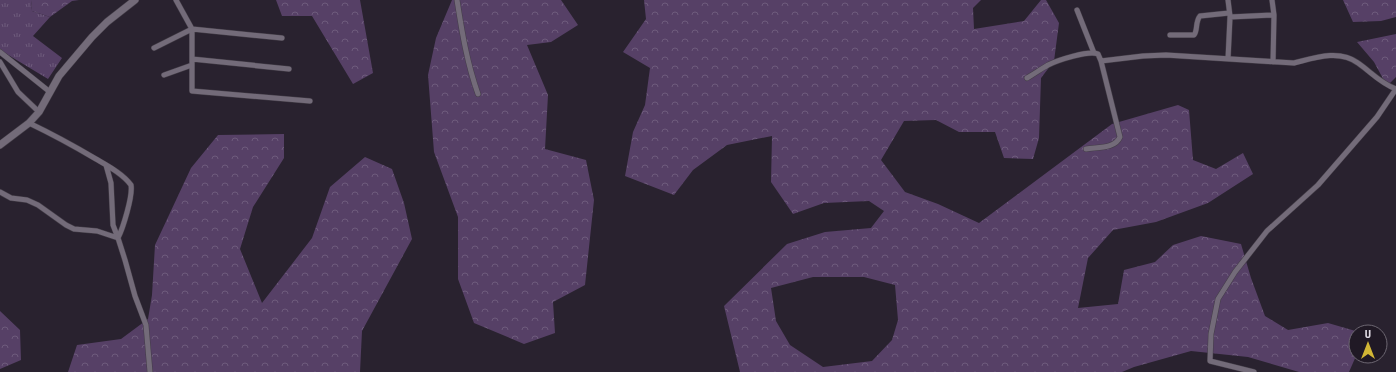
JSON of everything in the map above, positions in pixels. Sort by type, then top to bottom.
[{"type":"street","points":[[0,145],[29,123],[39,112],[59,76],[92,37],[107,22],[135,0]]},
{"type":"street","points":[[176,0],[192,29],[192,91],[310,101]]},
{"type":"street","points":[[457,0],[465,48],[478,94]]},
{"type":"street","points":[[1228,0],[1228,59]]},
{"type":"street","points":[[1272,0],[1274,16],[1273,62]]},
{"type":"street","points":[[1077,10],[1094,53],[1098,54],[1101,61],[1120,137],[1118,142],[1114,145],[1086,148]]},
{"type":"street","points":[[1170,35],[1194,35],[1200,16],[1274,16]]},
{"type":"street","points":[[154,48],[192,29],[282,38]]},
{"type":"street","points":[[0,52],[50,92]]},
{"type":"street","points":[[1027,78],[1049,65],[1066,58],[1094,53]]},
{"type":"street","points":[[1101,61],[1166,55],[1294,63],[1315,58],[1339,55],[1357,62],[1380,81],[1396,89],[1377,117],[1318,185],[1267,231],[1235,272],[1218,299],[1212,334],[1210,361],[1254,372]]},
{"type":"street","points":[[0,62],[18,92],[39,112]]},
{"type":"street","points":[[164,75],[192,62],[289,69]]},
{"type":"street","points":[[29,123],[63,139],[106,165],[128,182],[131,187],[130,197],[118,238]]},
{"type":"street","points":[[106,165],[111,183],[113,225],[131,279],[135,296],[146,325],[150,372]]},
{"type":"street","points":[[0,192],[11,198],[27,200],[38,205],[66,225],[74,228],[97,231],[118,238]]},
{"type":"green space","points":[[0,0],[31,0],[32,11],[50,17],[33,36],[62,58],[48,79],[0,50]]},
{"type":"green space","points":[[31,0],[79,0],[72,1],[50,17],[32,11]]},
{"type":"green space","points":[[276,0],[360,0],[373,73],[353,84],[312,16],[282,16]]},
{"type":"green space","points":[[452,0],[561,0],[578,25],[551,42],[527,45],[548,95],[545,149],[586,160],[594,200],[585,285],[553,302],[555,333],[524,344],[474,323],[458,279],[458,217],[434,152],[428,75],[436,38]]},
{"type":"green space","points":[[644,0],[981,0],[973,8],[974,29],[1024,21],[1041,0],[1046,0],[1059,23],[1054,61],[1041,78],[1039,138],[1033,159],[1004,158],[995,132],[959,132],[936,120],[904,121],[881,160],[905,192],[938,204],[979,223],[1112,124],[1178,105],[1189,110],[1193,160],[1216,169],[1243,153],[1253,174],[1208,203],[1156,222],[1113,230],[1088,258],[1078,308],[1118,304],[1124,270],[1155,262],[1173,245],[1201,236],[1241,244],[1251,278],[1265,316],[1288,330],[1328,323],[1348,329],[1348,364],[1352,364],[1349,372],[1299,372],[1248,357],[1191,351],[1134,367],[1122,372],[740,372],[724,306],[787,244],[825,232],[871,228],[884,211],[869,201],[824,203],[793,214],[771,182],[772,136],[727,145],[693,170],[674,195],[625,176],[633,132],[645,105],[650,68],[623,52],[646,19]],"holes":[[[813,277],[864,277],[895,285],[898,320],[892,340],[872,361],[823,367],[790,345],[776,321],[771,288]]]},
{"type":"green space","points":[[1343,0],[1396,0],[1396,17],[1381,21],[1353,22]]},
{"type":"green space","points":[[1396,34],[1396,77],[1387,86],[1374,62],[1357,42]]},
{"type":"green space","points":[[284,134],[284,158],[253,207],[240,249],[262,303],[312,238],[330,187],[365,157],[392,169],[404,203],[412,239],[362,331],[360,372],[68,372],[77,345],[121,339],[148,319],[152,295],[155,245],[191,168],[218,135]]},
{"type":"green space","points":[[0,311],[20,330],[21,360],[0,369]]}]
